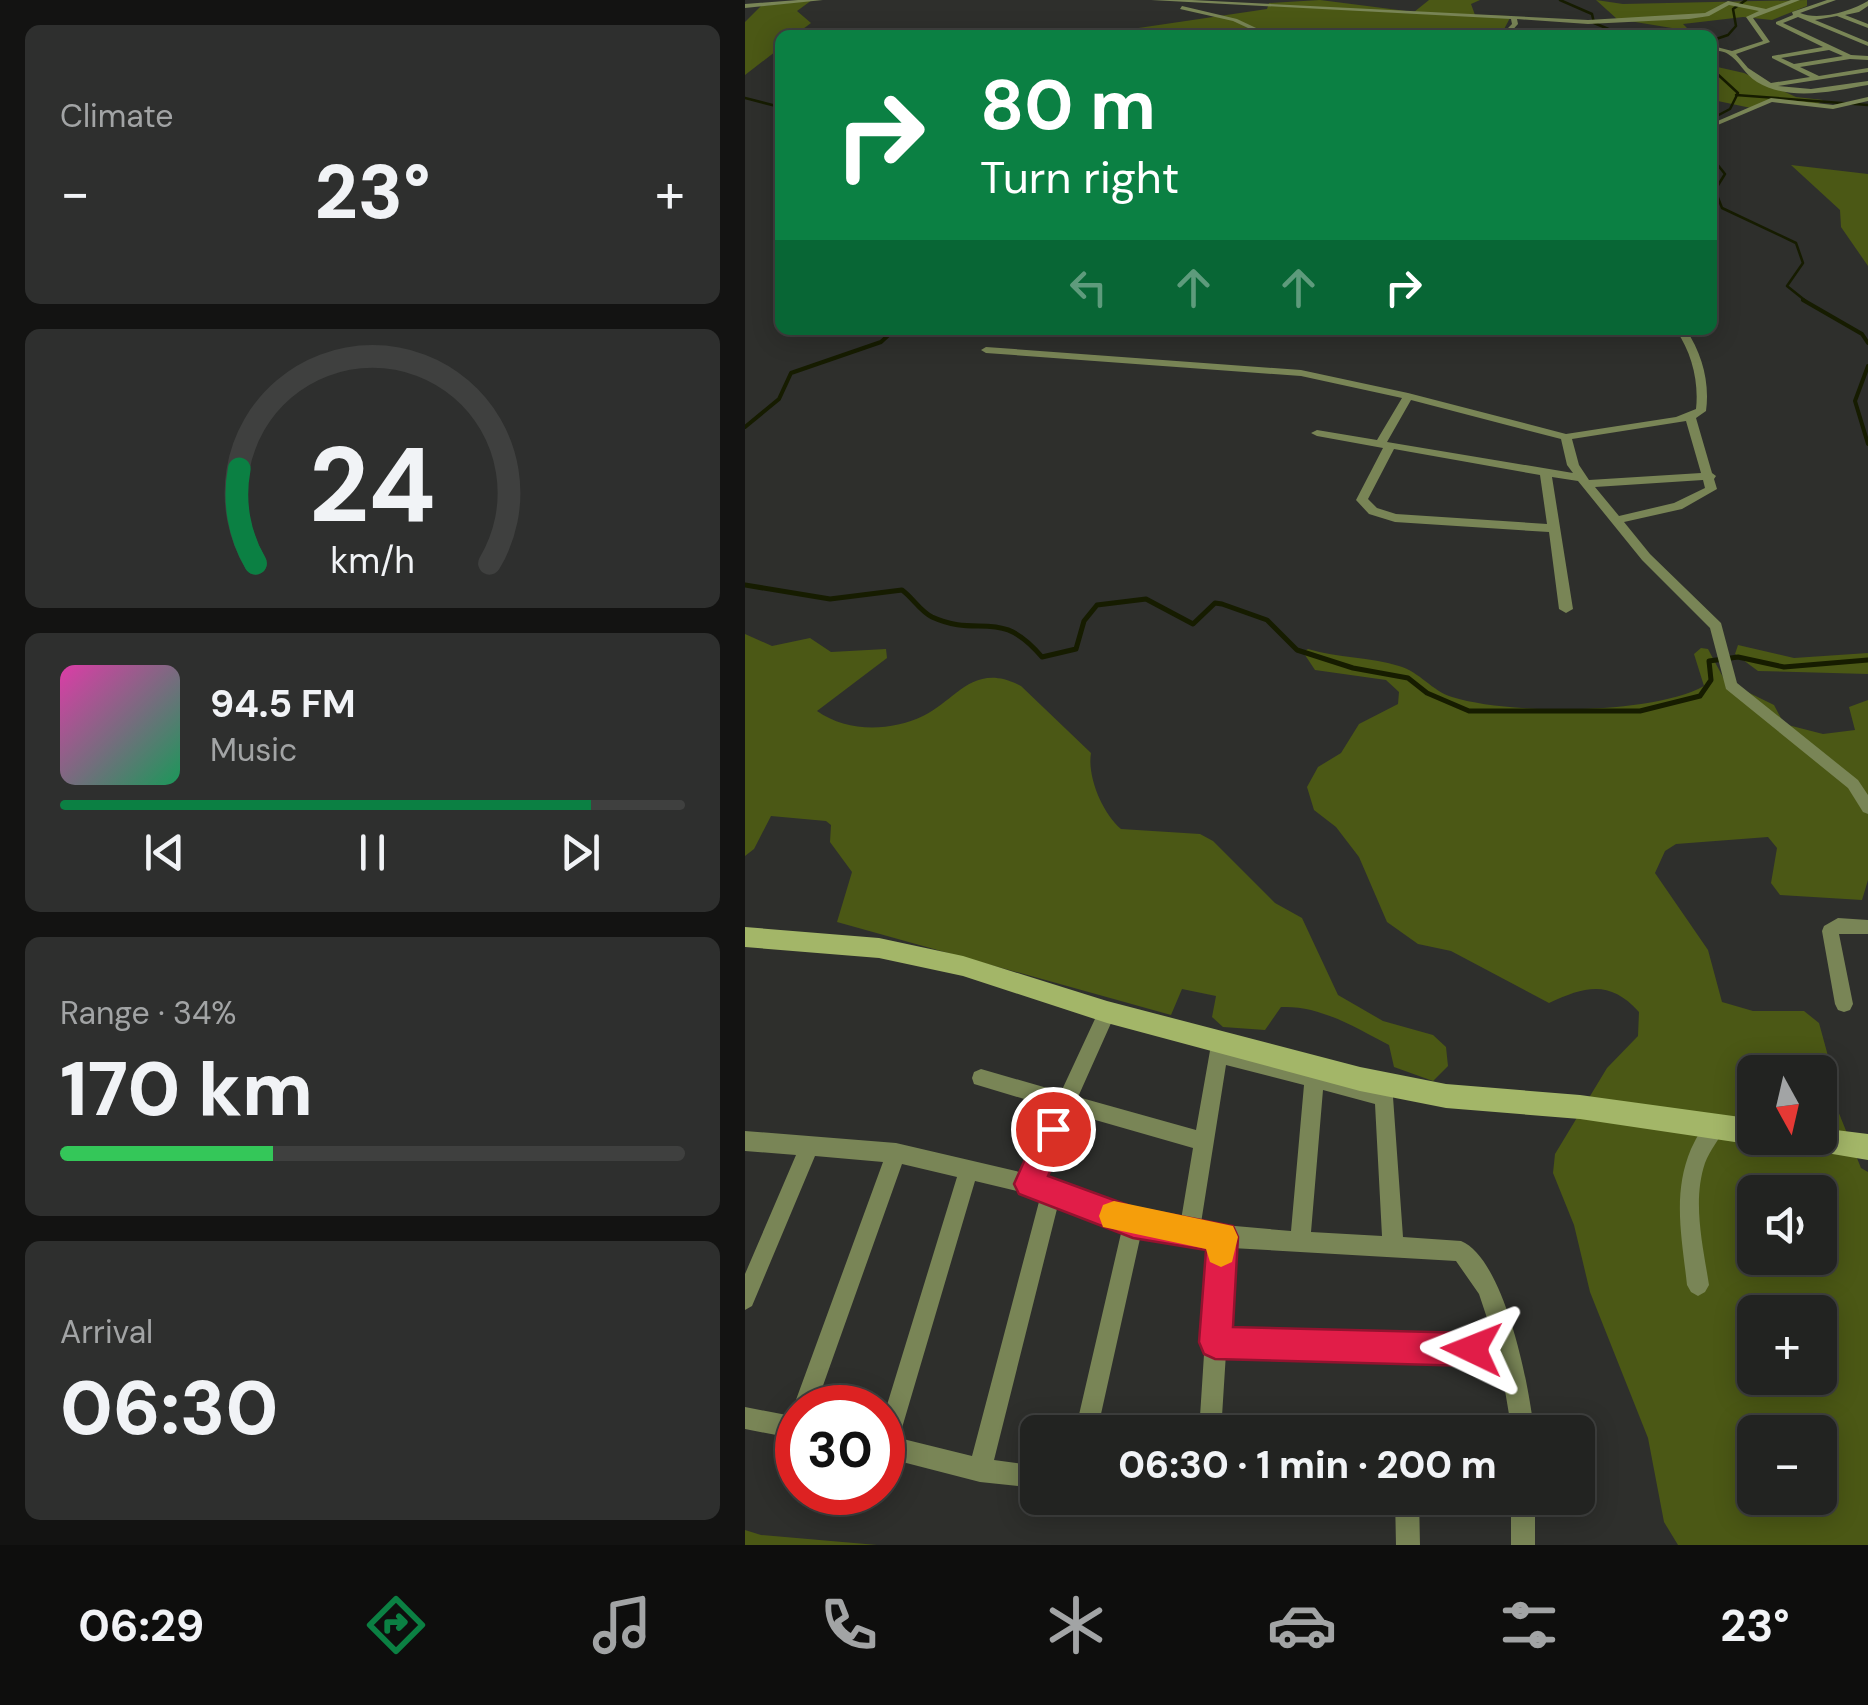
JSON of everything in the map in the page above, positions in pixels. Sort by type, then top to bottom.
[{"type":"street","points":[[746,6],[820,0]]},
{"type":"street","points":[[1156,0],[1592,22],[1702,16],[1724,4],[1766,11]]},
{"type":"street","points":[[1156,0],[1235,20],[1257,30]]},
{"type":"street","points":[[1717,55],[1766,44],[1749,19],[1797,0]]},
{"type":"street","points":[[1833,0],[1795,12],[1868,44]]},
{"type":"street","points":[[1807,19],[1838,14],[1868,3]]},
{"type":"street","points":[[1838,14],[1867,25]]},
{"type":"street","points":[[1798,15],[1778,23],[1849,57]]},
{"type":"street","points":[[1508,30],[1515,24],[1514,17]]},
{"type":"street","points":[[1818,78],[1774,57],[1828,48]]},
{"type":"street","points":[[1717,49],[1729,53],[1743,71],[1785,83],[1868,70]]},
{"type":"street","points":[[1793,67],[1849,57],[1868,58]]},
{"type":"street","points":[[1772,80],[1801,95],[1868,83]]},
{"type":"street","points":[[1717,123],[1771,100],[1841,104],[1868,99]]},
{"type":"street","points":[[987,350],[1285,371],[1408,396],[1565,437],[1602,426],[1691,418],[1701,411],[1703,399],[1690,340],[1686,335]]},
{"type":"street","points":[[1408,396],[1362,500],[1373,511],[1395,518],[1553,528]]},
{"type":"street","points":[[1618,520],[1699,499],[1711,490],[1691,418]]},
{"type":"street","points":[[1317,433],[1584,481],[1710,476]]},
{"type":"street","points":[[1565,437],[1584,481],[1645,556],[1709,616],[1737,692],[1853,784],[1868,808]]},
{"type":"street","points":[[1546,473],[1566,609]]},
{"type":"street","points":[[1844,1004],[1830,931],[1838,925],[1868,927]]},
{"type":"street","points":[[745,937],[879,948],[963,966],[1314,1081],[1384,1098],[1393,1247]]},
{"type":"street","points":[[980,1470],[1040,1188],[1065,1101],[1107,1012]]},
{"type":"street","points":[[1219,1048],[1446,1096],[1580,1107],[1737,1130]]},
{"type":"street","points":[[1189,1234],[1219,1048]]},
{"type":"street","points":[[981,1078],[1205,1142]]},
{"type":"street","points":[[1300,1242],[1314,1081]]},
{"type":"street","points":[[1697,1285],[1689,1178],[1695,1154],[1715,1127]]},
{"type":"street","points":[[745,1141],[896,1152],[1040,1188],[1133,1223],[1189,1234],[1461,1250],[1485,1292],[1509,1350],[1520,1415]]},
{"type":"street","points":[[1837,1143],[1868,1147]]},
{"type":"street","points":[[745,1299],[809,1147]]},
{"type":"street","points":[[812,1385],[896,1152]]},
{"type":"street","points":[[903,1385],[969,1169]]},
{"type":"street","points":[[1091,1415],[1133,1223]]},
{"type":"street","points":[[1211,1415],[1222,1237]]},
{"type":"street","points":[[1215,1342],[1509,1350]]},
{"type":"street","points":[[745,1418],[775,1423]]},
{"type":"street","points":[[905,1451],[1020,1476]]},
{"type":"street","points":[[1407,1515],[1408,1545]]},
{"type":"street","points":[[1523,1515],[1523,1545]]},
{"type":"green space","points":[[812,0],[797,11],[811,23],[802,30],[775,30],[775,52],[745,75],[745,22],[761,6]]},
{"type":"green space","points":[[1320,0],[1414,12],[1429,0],[1480,0],[1471,4],[1475,15],[1511,16],[1504,30],[1125,30],[1267,9],[1269,3]]},
{"type":"green space","points":[[1596,0],[1623,4],[1807,0],[1807,6],[1772,20],[1743,17],[1683,24],[1688,29],[1684,30],[1617,19]]},
{"type":"green space","points":[[1717,67],[1744,73],[1796,97],[1823,100],[1818,104],[1773,98],[1751,108],[1717,101]]},
{"type":"green space","points":[[1791,165],[1868,174],[1868,266],[1841,227],[1840,210]]},
{"type":"green space","points":[[745,634],[772,646],[810,638],[831,652],[886,649],[887,658],[817,711],[855,726],[882,727],[910,721],[978,680],[1004,679],[1021,686],[1091,753],[1097,794],[1121,829],[1200,834],[1213,841],[1275,903],[1302,918],[1338,995],[1383,1021],[1433,1035],[1446,1047],[1448,1066],[1433,1081],[1394,1067],[1389,1045],[1310,1010],[1281,1007],[1265,1030],[1223,1027],[1212,1017],[1216,996],[1182,989],[1171,1015],[837,922],[852,872],[830,842],[831,825],[826,821],[771,816],[754,849],[745,856]]},
{"type":"green space","points":[[1738,645],[1794,658],[1868,653],[1868,674],[1758,671],[1735,654]]},
{"type":"green space","points":[[1701,648],[1708,649],[1725,681],[1774,705],[1784,724],[1823,734],[1855,730],[1849,707],[1868,700],[1868,880],[1862,900],[1780,895],[1771,883],[1777,848],[1768,837],[1676,844],[1665,851],[1655,873],[1708,950],[1722,1002],[1753,1011],[1804,1011],[1819,1023],[1828,1055],[1737,1055],[1737,1155],[1837,1155],[1837,1108],[1861,1168],[1868,1172],[1868,1545],[1678,1545],[1664,1522],[1648,1438],[1590,1292],[1574,1225],[1553,1173],[1555,1154],[1607,1068],[1638,1036],[1639,1012],[1618,995],[1597,989],[1549,1003],[1451,951],[1418,944],[1387,922],[1359,857],[1336,827],[1314,810],[1307,787],[1318,767],[1341,753],[1359,724],[1398,704],[1399,692],[1386,680],[1315,670],[1303,652],[1308,649],[1399,666],[1452,697],[1508,707],[1616,707],[1681,696],[1704,686],[1694,654]]},
{"type":"green space","points":[[745,1530],[761,1535],[877,1545],[745,1545]]},
{"type":"waterway","points":[[1560,0],[1592,14],[1594,23],[1611,30]]},
{"type":"waterway","points":[[1717,39],[1728,35],[1736,26],[1733,9],[1746,0]]},
{"type":"waterway","points":[[1717,74],[1737,95]]},
{"type":"waterway","points":[[1717,116],[1730,109],[1737,95]]},
{"type":"waterway","points":[[1737,95],[1868,105]]},
{"type":"waterway","points":[[745,98],[775,106]]},
{"type":"waterway","points":[[1717,164],[1725,174],[1717,187]]},
{"type":"waterway","points":[[1717,195],[1722,208],[1796,243],[1803,263],[1787,286],[1807,302]]},
{"type":"waterway","points":[[1803,300],[1862,334],[1868,343]]},
{"type":"waterway","points":[[745,427],[779,399],[791,373],[881,342],[889,335]]},
{"type":"waterway","points":[[1868,366],[1855,401],[1868,444]]},
{"type":"waterway","points":[[745,585],[830,599],[902,590],[932,617],[1013,632],[1042,657],[1076,649],[1084,621],[1097,605],[1146,599],[1193,624],[1215,603],[1222,604],[1267,620],[1297,650],[1353,668],[1408,678],[1427,693],[1469,711],[1640,711],[1700,696],[1711,680],[1709,661],[1738,657],[1784,667],[1868,660]]},
{"type":"slow traffic","points":[[1114,1216],[1189,1234],[1222,1237],[1221,1251]]},
{"type":"route","points":[[1053,1129],[1029,1184],[1133,1223],[1222,1237],[1215,1342],[1472,1349]]}]
